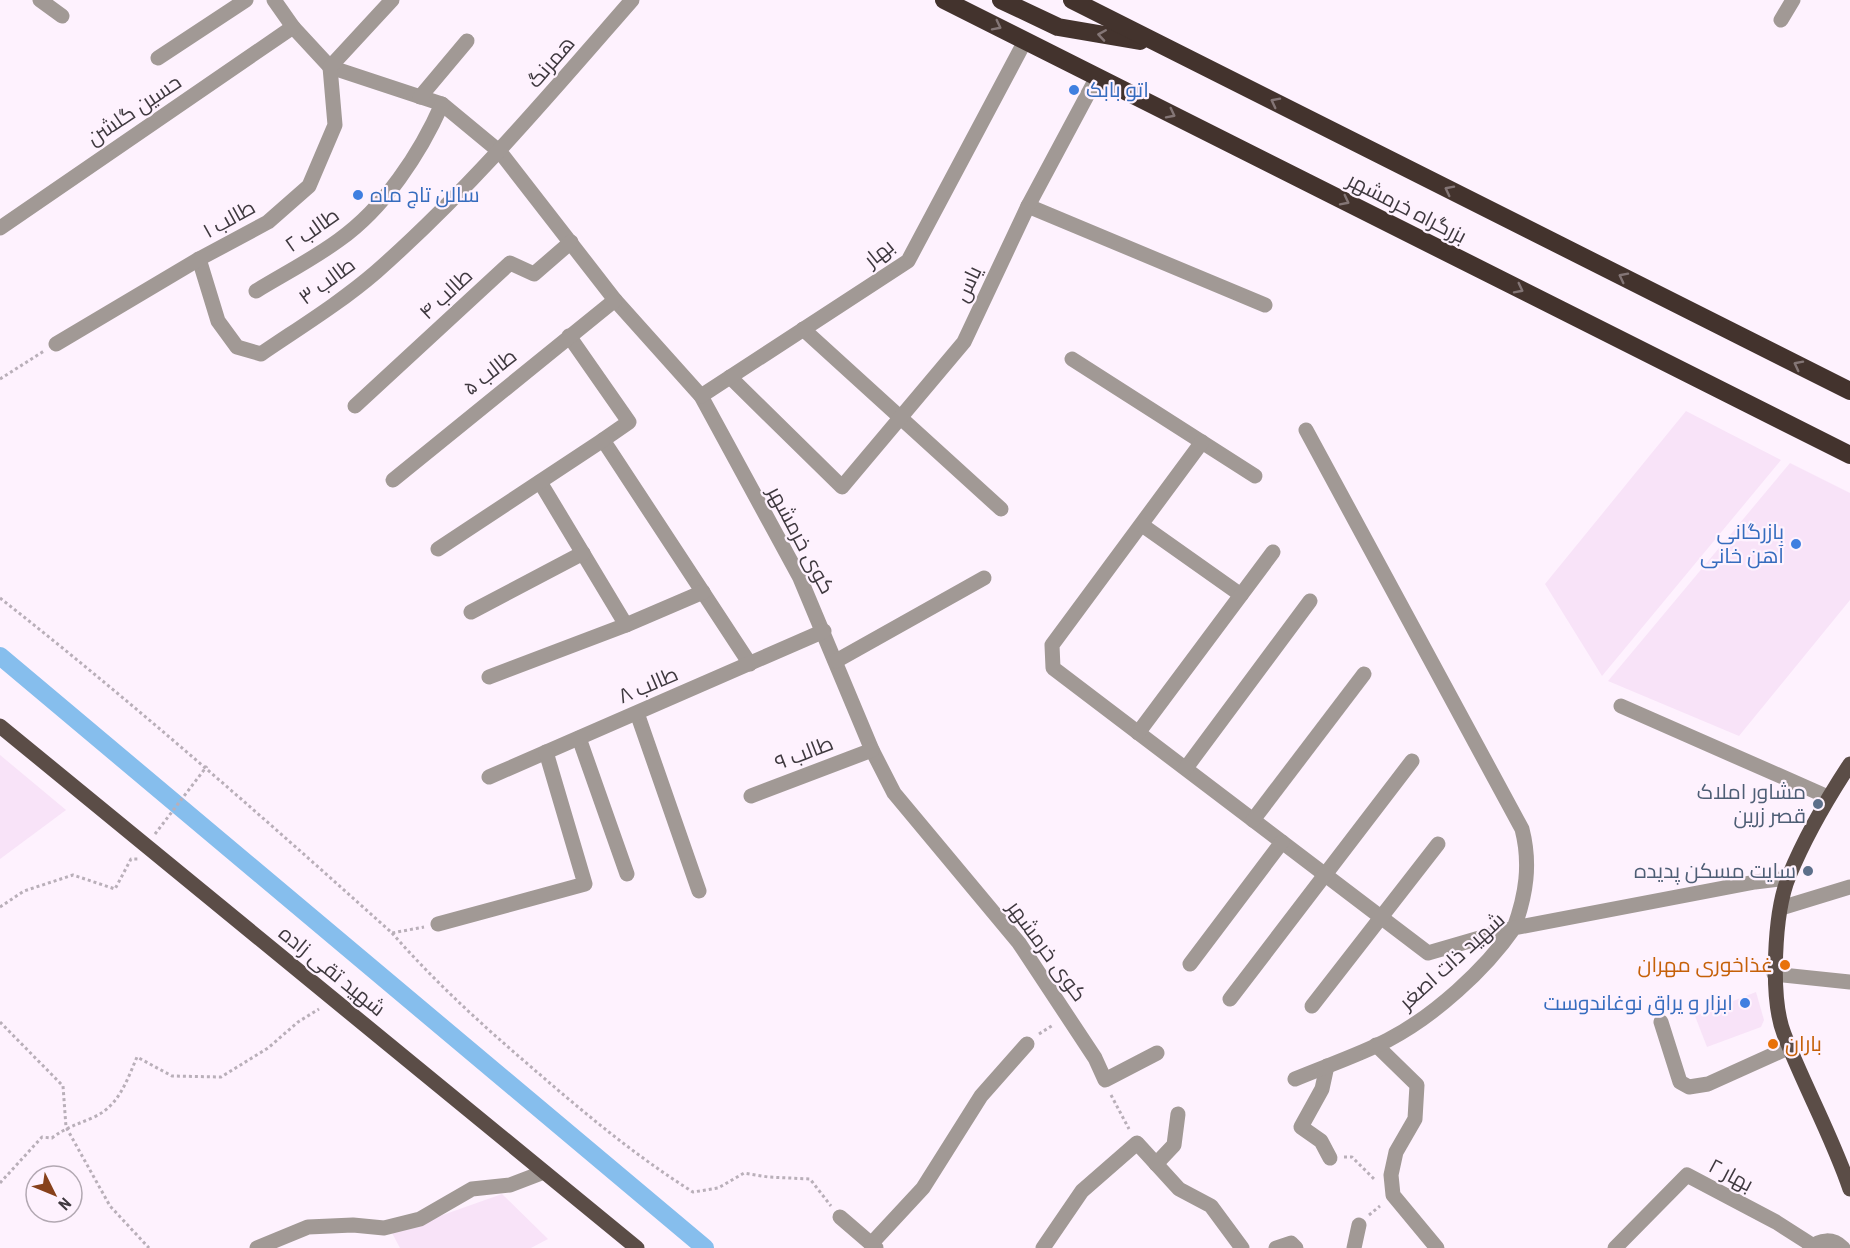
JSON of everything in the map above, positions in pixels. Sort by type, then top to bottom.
[{"type":"highway","points":[[1001,0],[1058,27],[1160,44]]},
{"type":"highway","name":"بزرگراه خرمشهر","points":[[1072,0],[1848,387]]},
{"type":"highway","name":"بزرگراه خرمشهر","points":[[953,2],[1850,455]]},
{"type":"main road","name":"شهید تقی زاده","points":[[0,726],[637,1248]]},
{"type":"main road","points":[[1850,764],[1828,797],[1788,878],[1781,908],[1774,974],[1775,995],[1784,1032],[1846,1164],[1850,1189]]},
{"type":"street","points":[[40,0],[62,16]]},
{"type":"street","points":[[158,58],[246,0]]},
{"type":"street","name":"کوی خرمشهر","points":[[274,0],[293,27],[330,67],[442,104],[500,152],[615,300],[701,396],[800,578],[872,750],[894,794],[1019,943],[1095,1058],[1105,1080]]},
{"type":"street","points":[[330,67],[392,0]]},
{"type":"street","name":"همرنگ","points":[[500,152],[632,0]]},
{"type":"street","points":[[1781,20],[1793,0]]},
{"type":"street","name":"حسین گلشن","points":[[0,228],[293,27]]},
{"type":"street","name":"بهار","points":[[701,396],[908,261],[1025,40]]},
{"type":"street","points":[[420,97],[467,41]]},
{"type":"street","name":"طالب ۱","points":[[56,344],[199,259],[268,222],[309,186],[335,125],[330,67]]},
{"type":"street","name":"یاس","points":[[730,376],[842,487],[964,342],[1028,206],[1097,76]]},
{"type":"street","name":"طالب ۲","points":[[256,291],[340,240],[356,226],[404,170],[431,129],[442,104]]},
{"type":"street","name":"طالب ۳","points":[[199,259],[218,321],[237,347],[261,354],[375,273],[500,152]]},
{"type":"street","points":[[1028,206],[1265,305]]},
{"type":"street","name":"طالب ۴","points":[[355,406],[510,263],[534,274],[572,242]]},
{"type":"street","name":"طالب ۵","points":[[393,480],[615,300]]},
{"type":"street","points":[[803,329],[1001,508]]},
{"type":"street","points":[[438,549],[629,422],[569,336]]},
{"type":"street","points":[[1072,358],[1255,476]]},
{"type":"street","points":[[1202,442],[1052,645],[1053,668],[1428,953],[1514,928],[1524,902],[1526,886],[1527,848],[1522,830],[1306,430]]},
{"type":"street","points":[[603,440],[750,663]]},
{"type":"street","points":[[540,482],[626,625]]},
{"type":"street","points":[[1142,525],[1241,595]]},
{"type":"street","points":[[1138,733],[1273,552]]},
{"type":"street","points":[[471,612],[583,553]]},
{"type":"street","points":[[836,661],[984,578]]},
{"type":"street","points":[[489,677],[626,625],[703,592]]},
{"type":"street","points":[[1186,768],[1310,601]]},
{"type":"street","name":"طالب ۸","points":[[489,777],[824,631]]},
{"type":"street","points":[[1253,820],[1364,674]]},
{"type":"street","points":[[1622,705],[1828,797]]},
{"type":"street","points":[[637,713],[699,891]]},
{"type":"street","points":[[579,738],[627,874]]},
{"type":"street","name":"طالب ۹","points":[[751,796],[872,750]]},
{"type":"street","points":[[438,924],[585,884],[546,752]]},
{"type":"street","points":[[1230,999],[1412,761]]},
{"type":"street","points":[[1190,964],[1282,842]]},
{"type":"street","points":[[1312,1006],[1438,844]]},
{"type":"street","name":"شهید ذات اصغر","points":[[1295,1079],[1376,1045],[1420,1020],[1499,950],[1514,928],[1755,882],[1788,878]]},
{"type":"street","points":[[1781,908],[1850,887]]},
{"type":"street","points":[[1774,974],[1850,982]]},
{"type":"street","points":[[1661,1022],[1680,1082],[1689,1087],[1708,1084],[1790,1047]]},
{"type":"street","points":[[840,1217],[874,1246],[923,1188],[981,1096],[1027,1044]]},
{"type":"street","points":[[1376,1045],[1417,1085],[1415,1119],[1396,1152],[1391,1175],[1393,1195],[1431,1246]]},
{"type":"street","points":[[1105,1080],[1157,1053]]},
{"type":"street","points":[[1327,1066],[1322,1089],[1300,1127],[1321,1141],[1330,1158]]},
{"type":"street","points":[[1156,1164],[1174,1145],[1178,1113]]},
{"type":"street","points":[[1043,1248],[1082,1191],[1137,1143],[1179,1189],[1211,1206],[1242,1248]]},
{"type":"street","points":[[267,1246],[308,1227],[353,1225],[384,1228],[420,1219],[472,1189],[510,1185],[544,1172]]},
{"type":"street","name":"بهار ۲","points":[[1615,1248],[1687,1175],[1776,1222],[1811,1247]]},
{"type":"street","points":[[1354,1248],[1359,1224]]},
{"type":"street","points":[[1811,1247],[1825,1240],[1838,1243],[1843,1248]]},
{"type":"street","points":[[1276,1248],[1292,1243],[1296,1248]]},
{"type":"path","points":[[0,379],[56,344]]},
{"type":"path","points":[[0,598],[207,766],[392,933],[433,980],[491,1034],[580,1110],[660,1171],[693,1192],[718,1188],[744,1173],[768,1178],[810,1179],[840,1217]]},
{"type":"path","points":[[162,825],[207,766]]},
{"type":"path","points":[[0,907],[24,891],[73,875],[115,890],[131,859],[162,859]]},
{"type":"path","points":[[392,933],[438,924]]},
{"type":"path","points":[[0,1182],[42,1137],[52,1138],[66,1127],[96,1117],[120,1097],[136,1057],[172,1076],[221,1077],[268,1048],[298,1022],[334,1000]]},
{"type":"path","points":[[1027,1044],[1047,1028],[1068,1017]]},
{"type":"path","points":[[0,1022],[63,1086],[66,1127],[110,1206],[149,1248]]},
{"type":"path","points":[[1105,1080],[1116,1108],[1137,1143]]},
{"type":"path","points":[[1330,1158],[1352,1157],[1377,1182],[1379,1197],[1393,1195]]},
{"type":"path","points":[[1359,1224],[1393,1195]]},
{"type":"shaded area","points":[[1686,411],[1781,460],[1602,676],[1545,584]]},
{"type":"shaded area","points":[[1790,463],[1850,493],[1850,600],[1739,736],[1608,681]]},
{"type":"shaded area","points":[[0,755],[66,810],[0,859]]},
{"type":"shaded area","points":[[1756,992],[1764,1020],[1761,1027],[1707,1047],[1695,1016]]},
{"type":"shaded area","points":[[502,1194],[548,1239],[531,1248],[400,1248],[392,1233]]},
{"type":"waterway","points":[[0,656],[705,1248]]},
{"type":"place","name":"اتو بابک","points":[[1074,90]]},
{"type":"place","name":"سالن تاج ماه","points":[[358,195]]},
{"type":"place","name":"بازرگانی آهن خانی","points":[[1796,544]]},
{"type":"place","name":"مشاور املاک قصر زرین","points":[[1818,804]]},
{"type":"place","name":"سایت مسکن پدیده","points":[[1808,871]]},
{"type":"place","name":"غذاخوری مهران","points":[[1785,965]]},
{"type":"place","name":"ابزار و یراق نوغاندوست","points":[[1745,1003]]},
{"type":"place","name":"باران","points":[[1773,1044]]}]
